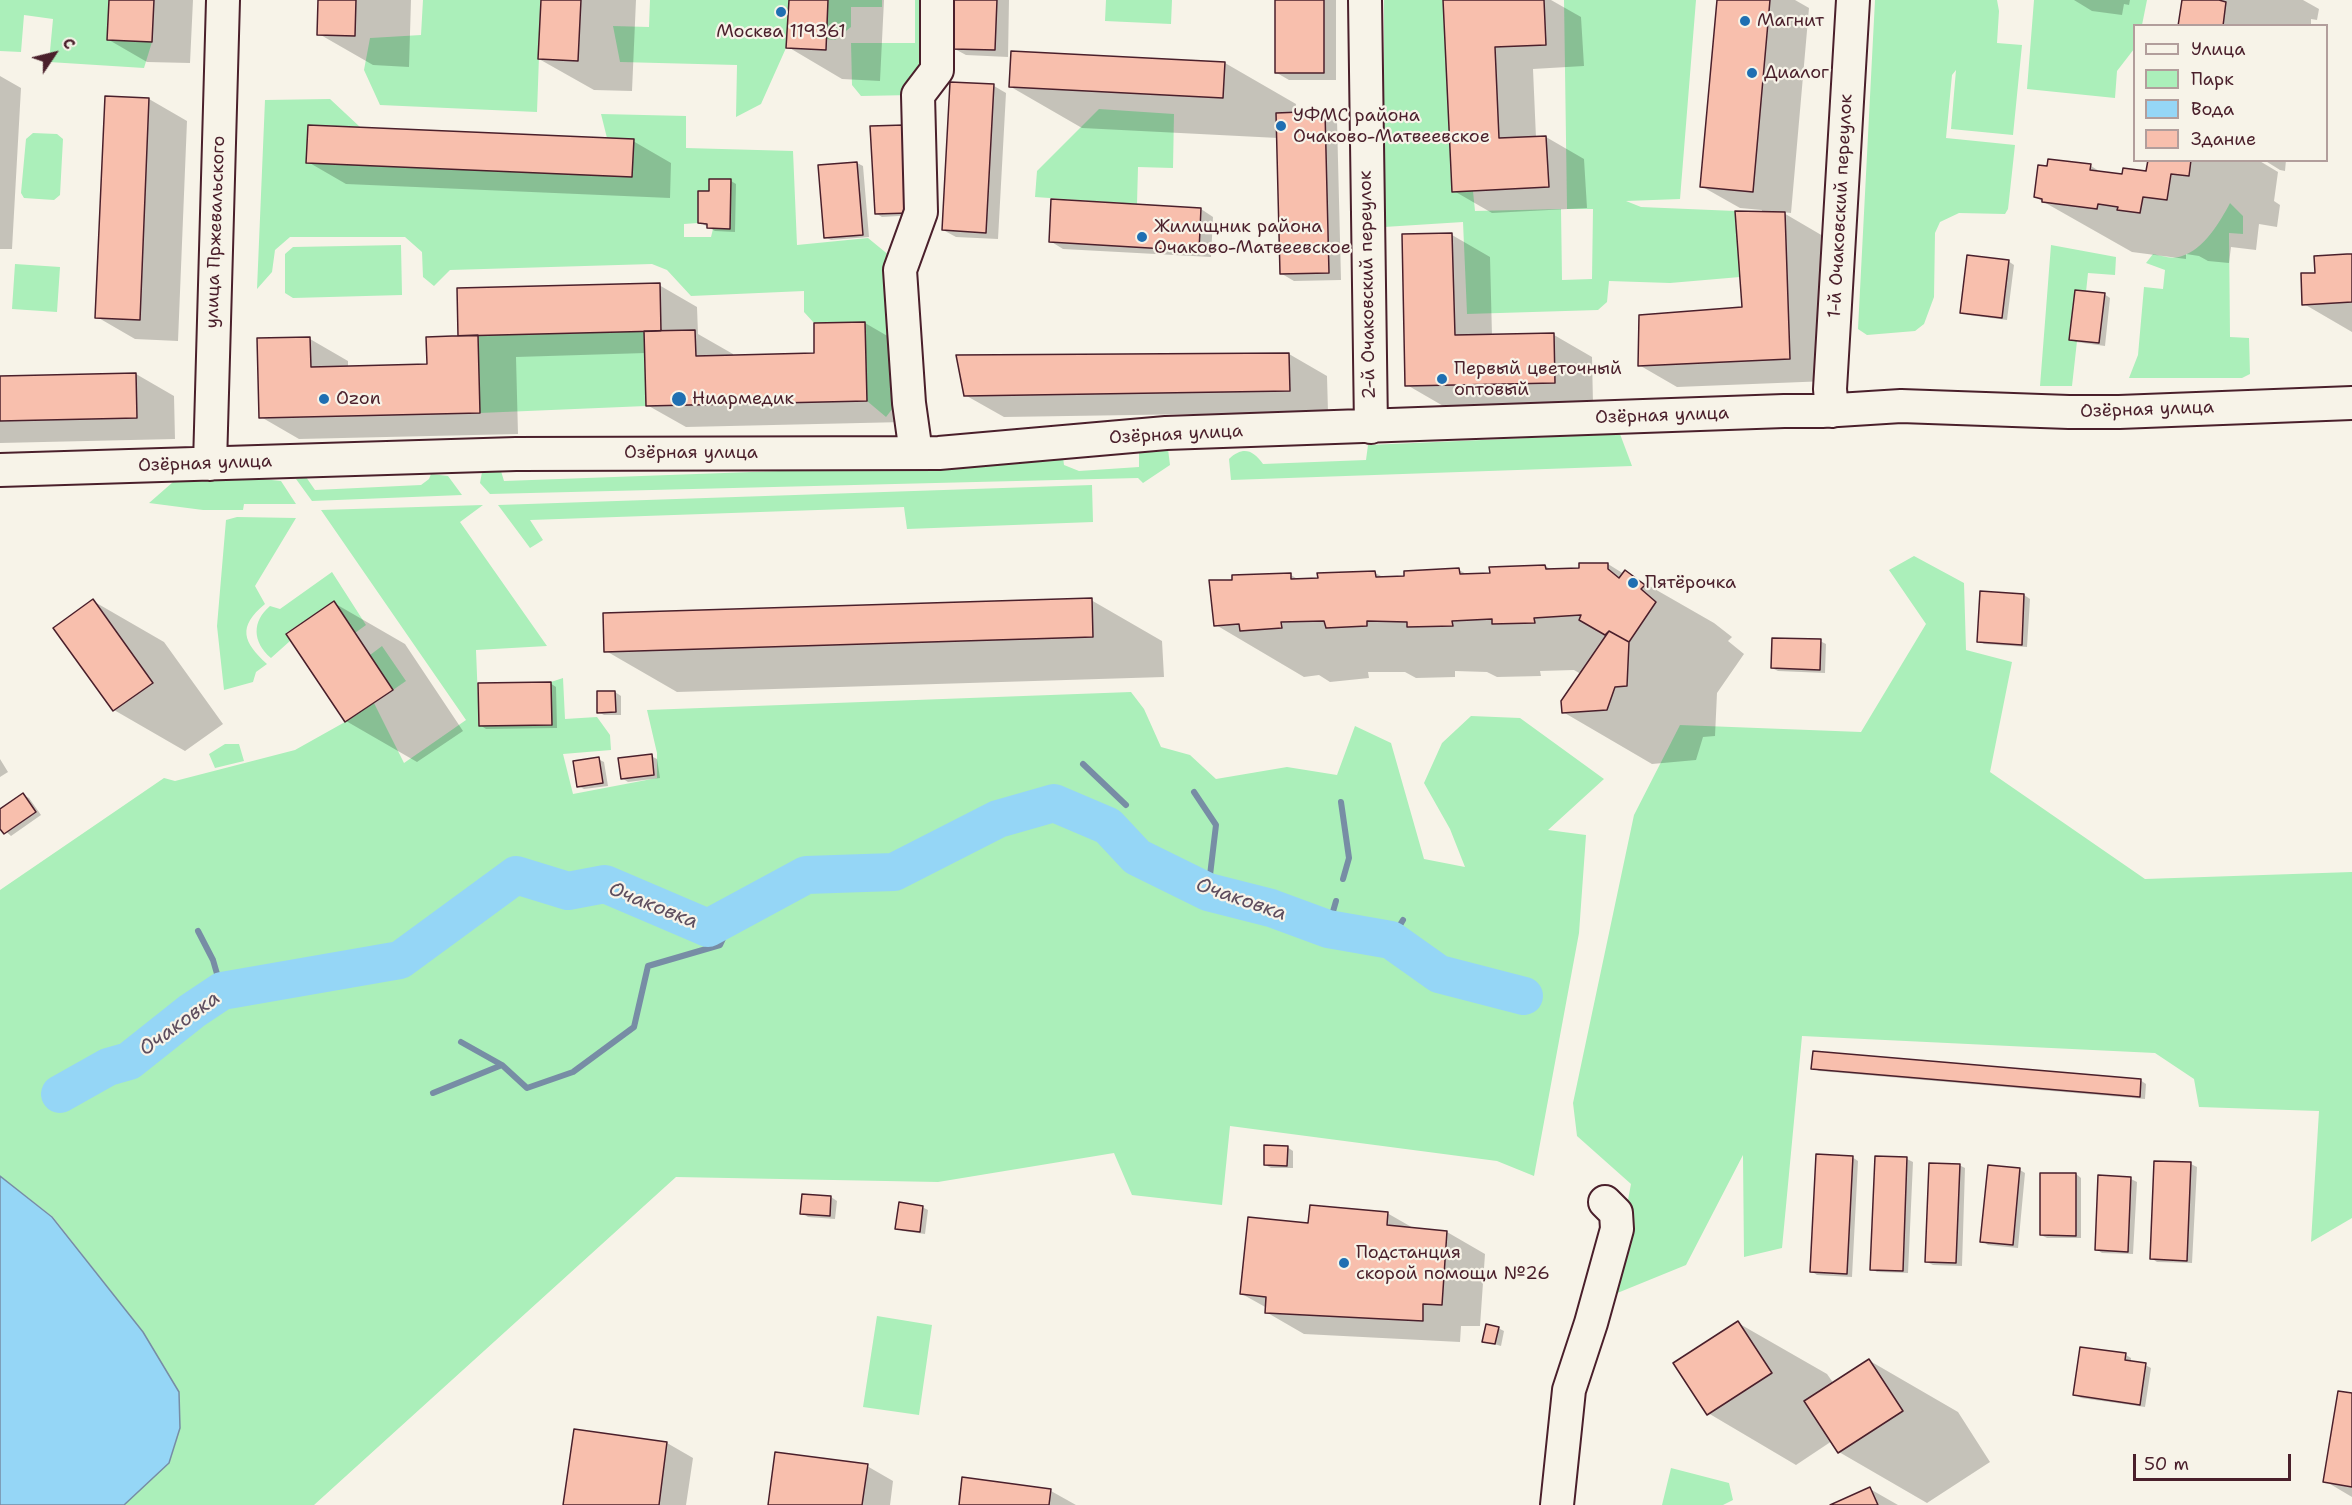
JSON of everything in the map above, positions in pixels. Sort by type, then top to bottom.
[{"type":"street","name":"улица Пржевальского","points":[[210,464],[223,0]]},
{"type":"street","points":[[916,453],[909,403],[900,270],[921,212],[918,95],[937,70],[937,0]]},
{"type":"street","name":"2-й Очаковский переулок","points":[[1365,0],[1371,426]]},
{"type":"street","name":"1-й Очаковский переулок","points":[[1832,411],[1830,389],[1853,0]]},
{"type":"street","name":"Озёрная улица","points":[[0,470],[516,454],[916,453],[1166,433],[1774,411],[1832,411],[1916,406],[2119,412],[2352,403]]},
{"type":"street","points":[[1557,1505],[1569,1390],[1591,1323],[1617,1229],[1616,1213],[1605,1202]]},
{"type":"green space","points":[[0,0],[109,0],[107,40],[152,42],[144,68],[49,62],[53,19],[24,15],[21,52],[0,51]]},
{"type":"green space","points":[[423,0],[541,0],[537,112],[380,105],[364,70],[370,38],[421,35]]},
{"type":"green space","points":[[650,0],[789,0],[786,48],[761,104],[736,117],[737,65],[620,62],[613,26],[649,27]]},
{"type":"green space","points":[[828,0],[882,0],[882,7],[851,7],[851,27],[835,40],[826,39]]},
{"type":"green space","points":[[915,0],[925,0],[924,57],[912,95],[861,96],[852,85],[851,43],[915,43]]},
{"type":"green space","points":[[1106,0],[1172,0],[1171,24],[1105,21]]},
{"type":"green space","points":[[1384,0],[1443,0],[1452,191],[1473,191],[1475,211],[1561,209],[1562,280],[1592,279],[1593,209],[1567,209],[1564,0],[1696,0],[1680,199],[1626,201],[1641,207],[1735,211],[1740,277],[1670,283],[1609,281],[1607,302],[1598,310],[1467,314],[1463,222],[1384,227]]},
{"type":"green space","points":[[1875,0],[1997,0],[1999,11],[1997,43],[2022,45],[2013,135],[1951,129],[1956,70],[1952,75],[1946,138],[2015,145],[2008,209],[2005,214],[1959,213],[1940,222],[1935,233],[1934,297],[1924,324],[1915,331],[1867,335],[1858,329]]},
{"type":"green space","points":[[2034,0],[2147,0],[2142,24],[2133,24],[2133,50],[2117,71],[2115,98],[2027,89]]},
{"type":"green space","points":[[330,99],[360,127],[308,125],[307,163],[632,177],[633,139],[607,138],[601,114],[686,116],[686,148],[793,151],[797,245],[868,238],[901,265],[897,403],[886,417],[867,401],[865,322],[814,323],[804,312],[804,291],[691,296],[667,270],[652,264],[450,270],[434,286],[423,277],[422,252],[405,237],[290,237],[275,250],[272,272],[257,289],[265,100]],"holes":[[[710,179],[731,179],[730,229],[713,229],[711,237],[684,237],[684,224],[698,223],[698,191],[709,191]]]},
{"type":"green space","points":[[1099,109],[1174,114],[1173,168],[1138,167],[1137,204],[1035,197],[1037,171]]},
{"type":"green space","points":[[33,133],[57,134],[63,139],[60,195],[54,200],[24,198],[21,193],[26,139]]},
{"type":"green space","points":[[2230,203],[2243,216],[2243,234],[2229,233],[2230,337],[2249,338],[2250,374],[2242,378],[2129,378],[2138,355],[2144,287],[2163,289],[2165,270],[2146,263],[2153,254],[2175,258],[2197,247],[2216,226]]},
{"type":"green space","points":[[401,245],[402,295],[293,298],[285,293],[285,254],[293,247]]},
{"type":"green space","points":[[2051,245],[2116,257],[2115,275],[2088,273],[2086,292],[2075,290],[2069,339],[2077,341],[2072,386],[2040,386]]},
{"type":"green space","points":[[15,264],[60,267],[57,312],[12,309]]},
{"type":"green space","points":[[644,331],[646,406],[480,413],[478,335]]},
{"type":"green space","points":[[1620,434],[1632,466],[1231,480],[1229,459],[1239,452],[1248,451],[1263,464],[1366,460],[1368,445]]},
{"type":"green space","points":[[1062,449],[1064,465],[1079,471],[1139,467],[1139,449],[1168,449],[1170,465],[1143,483],[1138,478],[490,494],[480,483],[482,472],[491,468],[501,471],[504,481],[1054,461],[1053,452]]},
{"type":"green space","points":[[431,474],[448,476],[462,495],[312,501],[296,479],[306,477],[315,490],[421,485],[429,479]]},
{"type":"green space","points":[[244,477],[281,481],[296,504],[244,504],[243,510],[203,510],[149,503],[173,482]]},
{"type":"green space","points":[[1092,485],[1093,522],[907,529],[904,507],[530,520],[543,540],[530,548],[498,505]]},
{"type":"green space","points":[[483,505],[460,522],[547,646],[476,650],[479,726],[552,725],[551,682],[563,678],[565,719],[597,717],[610,735],[611,750],[563,754],[573,794],[657,778],[657,753],[647,710],[1131,692],[1144,709],[1161,747],[1190,755],[1216,779],[1287,767],[1337,775],[1355,726],[1391,743],[1424,859],[1465,867],[1450,829],[1424,783],[1442,743],[1471,716],[1520,718],[1604,779],[1548,830],[1586,835],[1579,933],[1534,1176],[1497,1161],[1230,1126],[1222,1205],[1132,1195],[1114,1153],[938,1182],[676,1177],[314,1505],[124,1505],[169,1463],[179,1392],[143,1332],[53,1217],[0,1176],[0,890],[164,778],[175,781],[295,750],[374,703],[404,763],[466,720],[321,510]]},
{"type":"green space","points":[[237,517],[296,518],[255,586],[265,604],[250,620],[246,634],[253,649],[267,664],[256,672],[253,682],[224,690],[217,626],[226,520]]},
{"type":"green space","points":[[1914,556],[1964,583],[1966,650],[2012,662],[1990,772],[2145,879],[2352,872],[2352,1218],[2311,1242],[2319,1111],[2199,1107],[2194,1079],[2155,1053],[1802,1036],[1782,1248],[1744,1257],[1743,1155],[1686,1265],[1610,1296],[1631,1184],[1577,1136],[1573,1103],[1634,815],[1680,725],[1861,732],[1926,624],[1889,570]]},
{"type":"green space","points":[[332,572],[366,625],[355,633],[334,602],[286,633],[290,641],[271,658],[260,645],[257,632],[257,625],[264,612],[270,606],[280,609]]},
{"type":"green space","points":[[382,646],[406,681],[393,690],[370,655]]},
{"type":"green space","points":[[225,744],[239,744],[244,761],[215,768],[209,754]]},
{"type":"green space","points":[[877,1316],[932,1325],[919,1415],[863,1407]]},
{"type":"green space","points":[[1671,1468],[1729,1483],[1733,1500],[1723,1505],[1662,1505]]},
{"type":"water","points":[[0,1176],[52,1217],[143,1332],[179,1392],[180,1428],[169,1463],[124,1505],[0,1505]]},
{"type":"building","points":[[109,0],[154,0],[152,42],[107,40]]},
{"type":"building","points":[[318,0],[356,0],[355,36],[317,35]]},
{"type":"building","points":[[541,0],[581,0],[578,61],[538,59]]},
{"type":"building","points":[[789,0],[828,0],[826,50],[786,48]]},
{"type":"building","points":[[953,0],[997,0],[995,50],[952,49]]},
{"type":"building","points":[[1275,0],[1324,0],[1324,73],[1275,73]]},
{"type":"building","points":[[1443,0],[1544,0],[1546,45],[1495,47],[1499,138],[1546,136],[1549,187],[1452,192]]},
{"type":"building","points":[[1717,0],[1770,0],[1753,192],[1700,187]]},
{"type":"building","points":[[2182,0],[2226,2],[2223,24],[2178,24]]},
{"type":"building","points":[[1011,51],[1225,62],[1223,98],[1009,87]]},
{"type":"building","points":[[950,82],[994,84],[986,233],[942,230]]},
{"type":"building","points":[[105,96],[149,98],[140,320],[95,318]]},
{"type":"building","points":[[1325,111],[1329,273],[1280,274],[1276,113]]},
{"type":"building","points":[[308,125],[634,139],[632,177],[306,163]]},
{"type":"building","points":[[905,125],[910,213],[875,214],[870,126]]},
{"type":"building","points":[[2048,159],[2091,164],[2090,170],[2122,174],[2123,168],[2146,171],[2148,162],[2191,162],[2189,176],[2171,174],[2167,200],[2143,197],[2140,213],[2117,210],[2118,207],[2098,204],[2097,209],[2042,202],[2042,199],[2034,197],[2038,165],[2047,166]]},
{"type":"building","points":[[857,162],[863,235],[824,238],[818,165]]},
{"type":"building","points":[[709,179],[731,179],[730,229],[707,228],[707,224],[698,223],[698,191],[709,191]]},
{"type":"building","points":[[1051,199],[1201,208],[1199,251],[1049,242]]},
{"type":"building","points":[[1735,211],[1785,212],[1790,359],[1638,366],[1639,315],[1742,307]]},
{"type":"building","points":[[1452,233],[1455,335],[1554,333],[1555,383],[1405,386],[1402,234]]},
{"type":"building","points":[[2352,254],[2352,302],[2302,305],[2301,273],[2315,273],[2314,256]]},
{"type":"building","points":[[1967,255],[2009,260],[2002,318],[1960,313]]},
{"type":"building","points":[[660,283],[661,331],[458,336],[457,288]]},
{"type":"building","points":[[2075,290],[2105,293],[2099,343],[2069,340]]},
{"type":"building","points":[[865,322],[867,401],[646,406],[644,331],[695,330],[696,356],[814,353],[814,323]]},
{"type":"building","points":[[478,335],[480,413],[259,418],[257,338],[310,337],[311,367],[427,364],[426,337]]},
{"type":"building","points":[[1289,353],[1290,391],[964,396],[956,355]]},
{"type":"building","points":[[136,373],[137,418],[0,421],[0,376]]},
{"type":"building","points":[[1579,563],[1608,563],[1608,569],[1619,578],[1625,570],[1645,585],[1641,589],[1656,602],[1629,642],[1609,631],[1605,635],[1579,620],[1581,615],[1534,618],[1535,623],[1492,624],[1492,619],[1452,621],[1453,626],[1407,627],[1407,622],[1367,621],[1367,626],[1326,628],[1324,621],[1281,622],[1282,628],[1240,631],[1239,624],[1214,626],[1209,580],[1232,580],[1232,575],[1291,573],[1291,579],[1318,578],[1317,573],[1375,571],[1376,577],[1404,576],[1404,571],[1459,568],[1460,574],[1490,573],[1489,567],[1545,565],[1546,569],[1579,568]]},
{"type":"building","points":[[1980,591],[2024,594],[2022,645],[1977,642]]},
{"type":"building","points":[[1092,598],[1093,637],[604,652],[603,613]]},
{"type":"building","points":[[93,599],[153,683],[113,711],[53,628]]},
{"type":"building","points":[[334,601],[393,690],[345,722],[286,634]]},
{"type":"building","points":[[1609,631],[1629,642],[1627,686],[1615,687],[1607,710],[1562,713],[1561,701]]},
{"type":"building","points":[[1772,638],[1821,639],[1820,670],[1771,668]]},
{"type":"building","points":[[551,682],[552,725],[479,726],[478,683]]},
{"type":"building","points":[[597,691],[615,691],[616,712],[597,713]]},
{"type":"building","points":[[652,754],[654,775],[621,779],[618,758]]},
{"type":"building","points":[[599,757],[603,783],[577,787],[573,761]]},
{"type":"building","points":[[23,793],[36,812],[4,834],[0,829],[0,809]]},
{"type":"building","points":[[1813,1051],[2141,1079],[2140,1097],[1811,1069]]},
{"type":"building","points":[[1264,1145],[1288,1146],[1287,1166],[1264,1165]]},
{"type":"building","points":[[1816,1154],[1853,1156],[1847,1274],[1810,1272]]},
{"type":"building","points":[[1875,1156],[1907,1157],[1903,1271],[1870,1270]]},
{"type":"building","points":[[2154,1161],[2191,1162],[2187,1261],[2150,1259]]},
{"type":"building","points":[[1929,1163],[1960,1164],[1956,1263],[1925,1262]]},
{"type":"building","points":[[1988,1165],[2020,1168],[2013,1245],[1980,1242]]},
{"type":"building","points":[[2040,1173],[2076,1173],[2076,1236],[2040,1235]]},
{"type":"building","points":[[2098,1175],[2131,1177],[2128,1252],[2095,1250]]},
{"type":"building","points":[[802,1194],[831,1196],[830,1216],[800,1214]]},
{"type":"building","points":[[899,1202],[923,1206],[920,1232],[895,1229]]},
{"type":"building","name":"Подстанция скорой помощи №26","points":[[1310,1205],[1388,1212],[1387,1225],[1447,1231],[1442,1305],[1423,1304],[1423,1321],[1265,1313],[1266,1297],[1240,1294],[1248,1217],[1308,1223]]},
{"type":"building","points":[[1738,1321],[1772,1373],[1707,1415],[1673,1363]]},
{"type":"building","points":[[1486,1324],[1499,1327],[1495,1344],[1482,1342]]},
{"type":"building","points":[[2080,1347],[2126,1353],[2125,1360],[2146,1363],[2140,1405],[2073,1395]]},
{"type":"building","points":[[1869,1359],[1903,1411],[1838,1453],[1804,1401]]},
{"type":"building","points":[[2338,1391],[2352,1393],[2352,1487],[2323,1482]]},
{"type":"building","points":[[574,1429],[667,1442],[659,1505],[563,1505]]},
{"type":"building","points":[[775,1452],[868,1464],[862,1505],[768,1505]]},
{"type":"building","points":[[962,1477],[1051,1489],[1049,1505],[959,1505]]},
{"type":"building","points":[[1870,1487],[1878,1505],[1830,1505]]},
{"type":"waterway","points":[[1083,764],[1126,805]]},
{"type":"waterway","points":[[1194,792],[1216,825],[1208,892]]},
{"type":"waterway","points":[[1341,802],[1349,858],[1343,879]]},
{"type":"waterway","name":"Очаковка","points":[[60,1094],[108,1067],[129,1061],[192,1011],[222,991],[400,960],[516,875],[568,891],[605,884],[708,928],[806,875],[894,872],[998,819],[1054,803],[1108,826],[1137,857],[1208,892],[1271,908],[1328,929],[1391,940],[1439,974],[1524,996]]},
{"type":"waterway","points":[[1328,929],[1336,901]]},
{"type":"waterway","points":[[433,1093],[502,1065],[527,1088],[573,1072],[634,1027],[648,966],[720,945],[735,913]]},
{"type":"waterway","points":[[1391,940],[1403,920]]},
{"type":"waterway","points":[[198,931],[213,960],[222,991]]},
{"type":"waterway","points":[[461,1042],[502,1065]]},
{"type":"place","name":"Москва 119361","points":[[781,12]]},
{"type":"place","name":"Магнит","points":[[1745,21]]},
{"type":"place","name":"Диалог","points":[[1752,73]]},
{"type":"place","name":"УФМС района Очаково-Матвеевское","points":[[1281,126]]},
{"type":"place","name":"Жилищник района Очаково-Матвеевское","points":[[1142,237]]},
{"type":"place","name":"Первый цветочный оптовый","points":[[1442,379]]},
{"type":"place","name":"Ozon","points":[[324,399]]},
{"type":"place","name":"Ниармедик","points":[[679,399]]},
{"type":"place","name":"Пятёрочка","points":[[1633,583]]},
{"type":"place","name":"Подстанция скорой помощи №26","points":[[1344,1263]]}]
